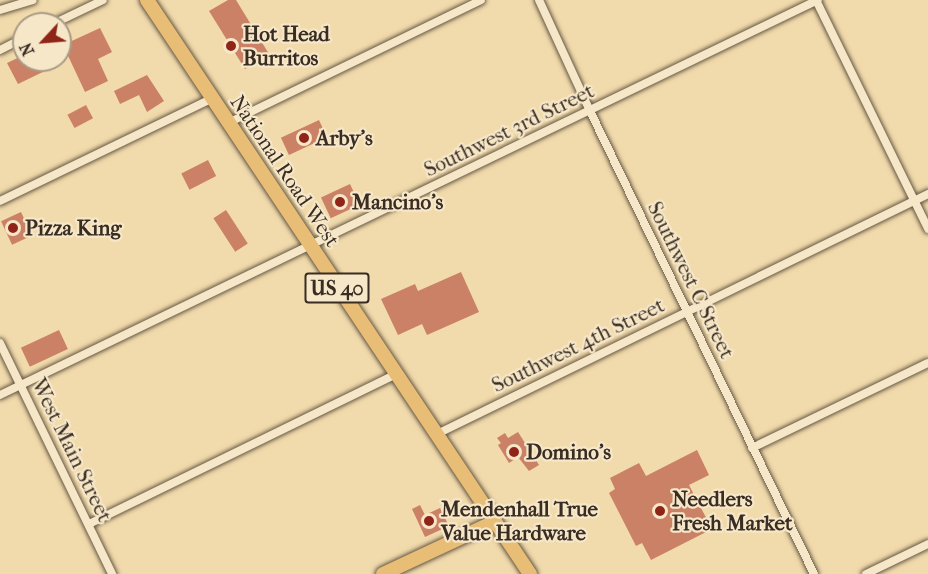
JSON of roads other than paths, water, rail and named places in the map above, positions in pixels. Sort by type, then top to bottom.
[{"type":"main road","name":"National Road West","points":[[147,0],[395,375],[530,574]]},
{"type":"main road","points":[[383,574],[494,522]]},
{"type":"street","points":[[0,10],[33,0]]},
{"type":"street","points":[[72,15],[103,0]]},
{"type":"street","points":[[228,123],[481,0]]},
{"type":"street","name":"Southwest C Street","points":[[539,0],[590,111],[814,574]]},
{"type":"street","points":[[816,0],[928,229]]},
{"type":"street","name":"Southwest 3rd Street","points":[[0,395],[816,0]]},
{"type":"street","points":[[0,201],[211,99]]},
{"type":"street","name":"Southwest 4th Street","points":[[437,434],[928,194]]},
{"type":"street","name":"West Main Street","points":[[0,343],[112,574]]},
{"type":"street","points":[[752,448],[928,363]]},
{"type":"street","points":[[88,524],[395,375]]},
{"type":"street","points":[[866,574],[928,544]]},
{"type":"place","name":"Hot Head Burritos","points":[[231,46]]},
{"type":"place","name":"Arby's","points":[[304,138]]},
{"type":"place","name":"Mancino's","points":[[340,202]]},
{"type":"place","name":"Pizza King","points":[[13,228]]},
{"type":"place","name":"Domino's","points":[[514,452]]},
{"type":"place","name":"Needlers Fresh Market","points":[[660,511]]},
{"type":"place","name":"Mendenhall True Value Hardware","points":[[429,521]]}]
